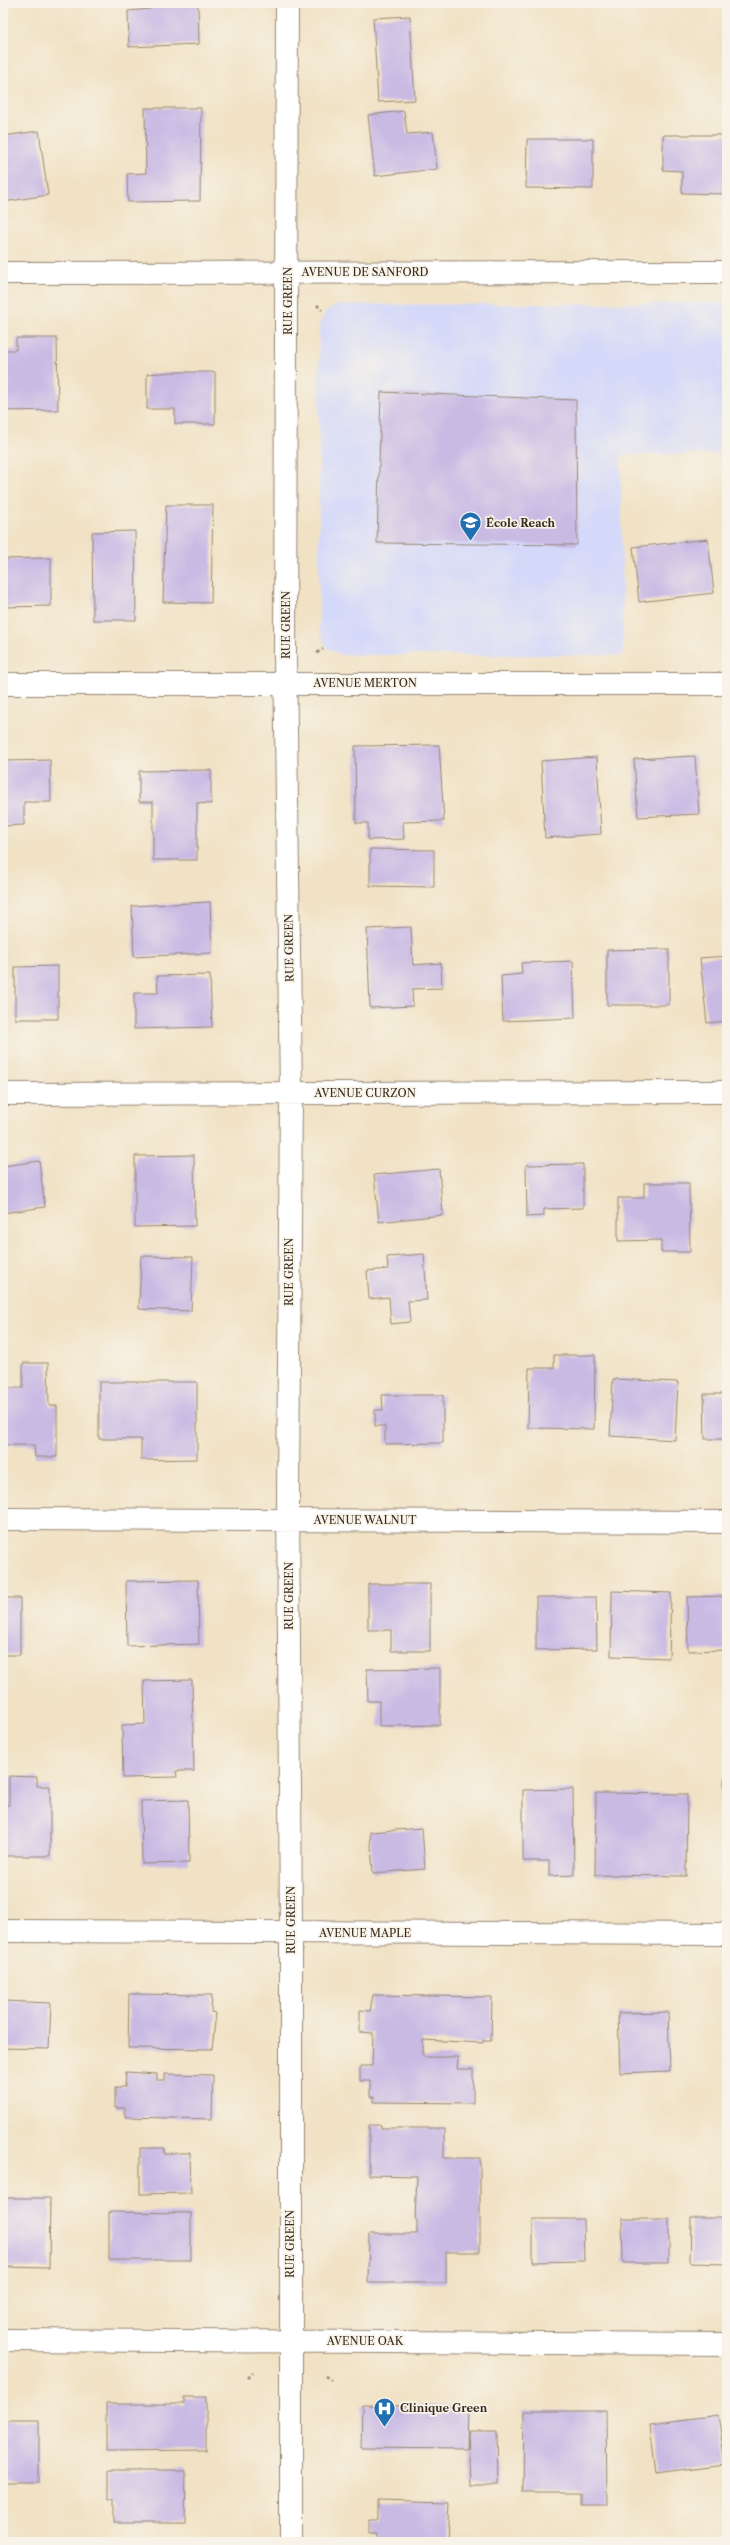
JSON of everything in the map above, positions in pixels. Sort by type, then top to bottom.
[{"type":"street","name":"RUE GREEN","points":[[288,3],[286,683],[290,1094],[288,1520],[291,1933],[291,2542]]},
{"type":"street","name":"AVENUE DE SANFORD","points":[[3,273],[727,272]]},
{"type":"street","name":"AVENUE MERTON","points":[[3,684],[727,684]]},
{"type":"street","name":"AVENUE CURZON","points":[[3,1094],[727,1092]]},
{"type":"street","name":"AVENUE WALNUT","points":[[3,1518],[727,1522]]},
{"type":"street","name":"AVENUE MAPLE","points":[[3,1931],[727,1934]]},
{"type":"street","name":"AVENUE OAK","points":[[3,2340],[727,2344]]},
{"type":"path","points":[[319,652],[323,649]]},
{"type":"path","points":[[248,2378],[253,2373]]},
{"type":"path","points":[[325,2376],[331,2380]]},
{"type":"shaded area","name":"École Reach","points":[[727,303],[727,454],[621,455],[623,655],[341,655],[326,647],[319,630],[319,325],[325,312],[337,305]]},
{"type":"building","points":[[149,3],[198,3],[199,44],[129,47],[128,11],[150,9]]},
{"type":"building","points":[[410,16],[415,100],[378,102],[373,18]]},
{"type":"building","points":[[145,108],[201,108],[200,201],[128,202],[127,174],[146,173]]},
{"type":"building","points":[[404,111],[407,134],[433,132],[437,169],[375,176],[368,115]]},
{"type":"building","points":[[39,131],[48,195],[3,202],[3,136]]},
{"type":"building","points":[[663,135],[727,135],[727,194],[682,193],[682,171],[663,170]]},
{"type":"building","points":[[527,139],[593,139],[593,189],[526,188]]},
{"type":"building","points":[[16,338],[57,338],[58,410],[3,411],[3,350],[16,350]]},
{"type":"building","points":[[172,372],[215,372],[215,424],[175,424],[175,409],[147,409],[147,374]]},
{"type":"building","points":[[381,392],[576,400],[577,545],[377,543]]},
{"type":"building","points":[[166,505],[213,505],[211,603],[163,602]]},
{"type":"building","points":[[135,531],[136,620],[93,620],[92,532]]},
{"type":"building","points":[[708,539],[714,593],[639,602],[633,547]]},
{"type":"building","points":[[51,558],[51,606],[3,607],[3,559]]},
{"type":"building","points":[[439,745],[444,821],[403,822],[404,839],[368,840],[368,823],[356,823],[355,746]]},
{"type":"building","points":[[695,756],[699,814],[638,817],[634,759]]},
{"type":"building","points":[[597,757],[601,834],[545,838],[541,761]]},
{"type":"building","points":[[50,760],[51,802],[24,802],[24,825],[3,826],[3,761]]},
{"type":"building","points":[[211,770],[211,804],[197,803],[197,860],[153,860],[153,802],[139,802],[139,771]]},
{"type":"building","points":[[370,849],[434,850],[434,887],[370,886]]},
{"type":"building","points":[[210,902],[212,953],[134,957],[132,906]]},
{"type":"building","points":[[411,927],[413,965],[441,963],[442,988],[412,989],[413,1006],[370,1008],[367,929]]},
{"type":"building","points":[[669,949],[669,1005],[607,1005],[607,950]]},
{"type":"building","points":[[727,956],[727,1021],[707,1023],[700,958]]},
{"type":"building","points":[[573,961],[575,1018],[503,1021],[501,976],[522,974],[521,963]]},
{"type":"building","points":[[58,966],[58,1019],[15,1019],[15,967]]},
{"type":"building","points":[[210,975],[212,1027],[134,1029],[134,993],[158,993],[157,976]]},
{"type":"building","points":[[194,1155],[195,1226],[135,1227],[135,1156]]},
{"type":"building","points":[[39,1161],[45,1207],[3,1213],[3,1166]]},
{"type":"building","points":[[583,1164],[583,1208],[544,1209],[544,1216],[527,1217],[526,1165]]},
{"type":"building","points":[[439,1169],[443,1215],[379,1222],[374,1175]]},
{"type":"building","points":[[644,1183],[689,1183],[690,1252],[661,1252],[661,1240],[618,1241],[618,1198],[644,1198]]},
{"type":"building","points":[[424,1254],[427,1300],[408,1301],[410,1322],[391,1324],[389,1297],[369,1299],[367,1271],[388,1269],[387,1257]]},
{"type":"building","points":[[141,1256],[193,1257],[191,1311],[139,1309]]},
{"type":"building","points":[[554,1355],[595,1355],[594,1429],[528,1428],[529,1368],[554,1368]]},
{"type":"building","points":[[3,1363],[7,1363],[7,1388],[23,1388],[23,1363],[48,1363],[49,1406],[57,1406],[57,1457],[35,1457],[34,1445],[3,1445]]},
{"type":"building","points":[[613,1379],[678,1382],[675,1440],[610,1436]]},
{"type":"building","points":[[99,1382],[197,1382],[197,1459],[141,1460],[141,1439],[99,1439]]},
{"type":"building","points":[[704,1394],[727,1394],[727,1439],[705,1439]]},
{"type":"building","points":[[382,1395],[443,1395],[443,1443],[385,1444],[385,1426],[375,1426],[375,1410],[383,1410]]},
{"type":"building","points":[[198,1580],[199,1644],[127,1646],[126,1581]]},
{"type":"building","points":[[368,1584],[430,1584],[430,1651],[391,1651],[391,1630],[368,1630]]},
{"type":"building","points":[[612,1591],[671,1593],[669,1658],[611,1656]]},
{"type":"building","points":[[727,1596],[727,1650],[688,1651],[687,1597]]},
{"type":"building","points":[[536,1597],[596,1597],[597,1649],[536,1650]]},
{"type":"building","points":[[3,1598],[20,1598],[20,1655],[3,1655]]},
{"type":"building","points":[[440,1668],[440,1725],[379,1726],[379,1701],[368,1701],[367,1669]]},
{"type":"building","points":[[192,1680],[194,1771],[176,1771],[177,1777],[123,1778],[122,1725],[145,1724],[144,1681]]},
{"type":"building","points":[[9,1776],[37,1777],[37,1786],[50,1786],[50,1856],[3,1856],[3,1805],[9,1805]]},
{"type":"building","points":[[724,1779],[727,1779],[727,1859],[724,1859]]},
{"type":"building","points":[[573,1789],[574,1875],[549,1876],[549,1861],[523,1861],[523,1790]]},
{"type":"building","points":[[596,1793],[687,1794],[686,1876],[595,1875]]},
{"type":"building","points":[[188,1800],[189,1863],[142,1864],[141,1801]]},
{"type":"building","points":[[422,1828],[425,1869],[373,1873],[370,1832]]},
{"type":"building","points":[[129,1994],[212,1995],[211,2012],[216,2013],[212,2049],[128,2048]]},
{"type":"building","points":[[373,1995],[492,1997],[491,2040],[483,2040],[483,2043],[423,2040],[423,2057],[458,2057],[457,2069],[473,2069],[473,2103],[374,2102],[374,2097],[370,2097],[370,2081],[360,2081],[360,2066],[372,2066],[373,2033],[360,2032],[360,2010],[370,2011]]},
{"type":"building","points":[[3,2001],[51,2003],[49,2049],[3,2048]]},
{"type":"building","points":[[668,2012],[670,2071],[620,2073],[618,2013]]},
{"type":"building","points":[[126,2072],[157,2074],[157,2080],[165,2080],[165,2074],[213,2075],[212,2119],[125,2117],[125,2108],[115,2108],[115,2087],[125,2087]]},
{"type":"building","points":[[369,2125],[381,2125],[381,2128],[444,2128],[444,2158],[480,2158],[480,2252],[446,2252],[446,2283],[368,2283],[369,2234],[417,2234],[417,2220],[415,2219],[417,2176],[369,2175]]},
{"type":"building","points":[[140,2148],[165,2148],[164,2153],[190,2153],[191,2193],[140,2194]]},
{"type":"building","points":[[3,2198],[50,2198],[49,2268],[3,2267]]},
{"type":"building","points":[[109,2212],[191,2213],[191,2260],[109,2260]]},
{"type":"building","points":[[691,2218],[727,2218],[727,2264],[690,2263]]},
{"type":"building","points":[[533,2219],[583,2219],[584,2261],[533,2262]]},
{"type":"building","points":[[622,2219],[669,2219],[669,2263],[623,2263]]},
{"type":"building","points":[[184,2397],[206,2397],[206,2450],[106,2451],[106,2404],[184,2404]]},
{"type":"building","points":[[362,2405],[468,2407],[467,2449],[361,2448]]},
{"type":"building","points":[[524,2411],[606,2411],[607,2504],[581,2504],[581,2492],[523,2492]]},
{"type":"building","points":[[718,2415],[725,2464],[656,2473],[650,2424]]},
{"type":"building","points":[[3,2421],[39,2421],[39,2482],[3,2482]]},
{"type":"building","points":[[468,2432],[497,2432],[498,2485],[470,2485]]},
{"type":"building","points":[[109,2471],[186,2471],[185,2522],[114,2522],[114,2499],[109,2499]]},
{"type":"building","points":[[377,2501],[449,2503],[447,2542],[377,2542],[377,2533],[369,2533],[369,2519],[377,2519]]},
{"type":"place","name":"École Reach","points":[[470,542]]},
{"type":"place","name":"Clinique Green","points":[[384,2428]]}]
